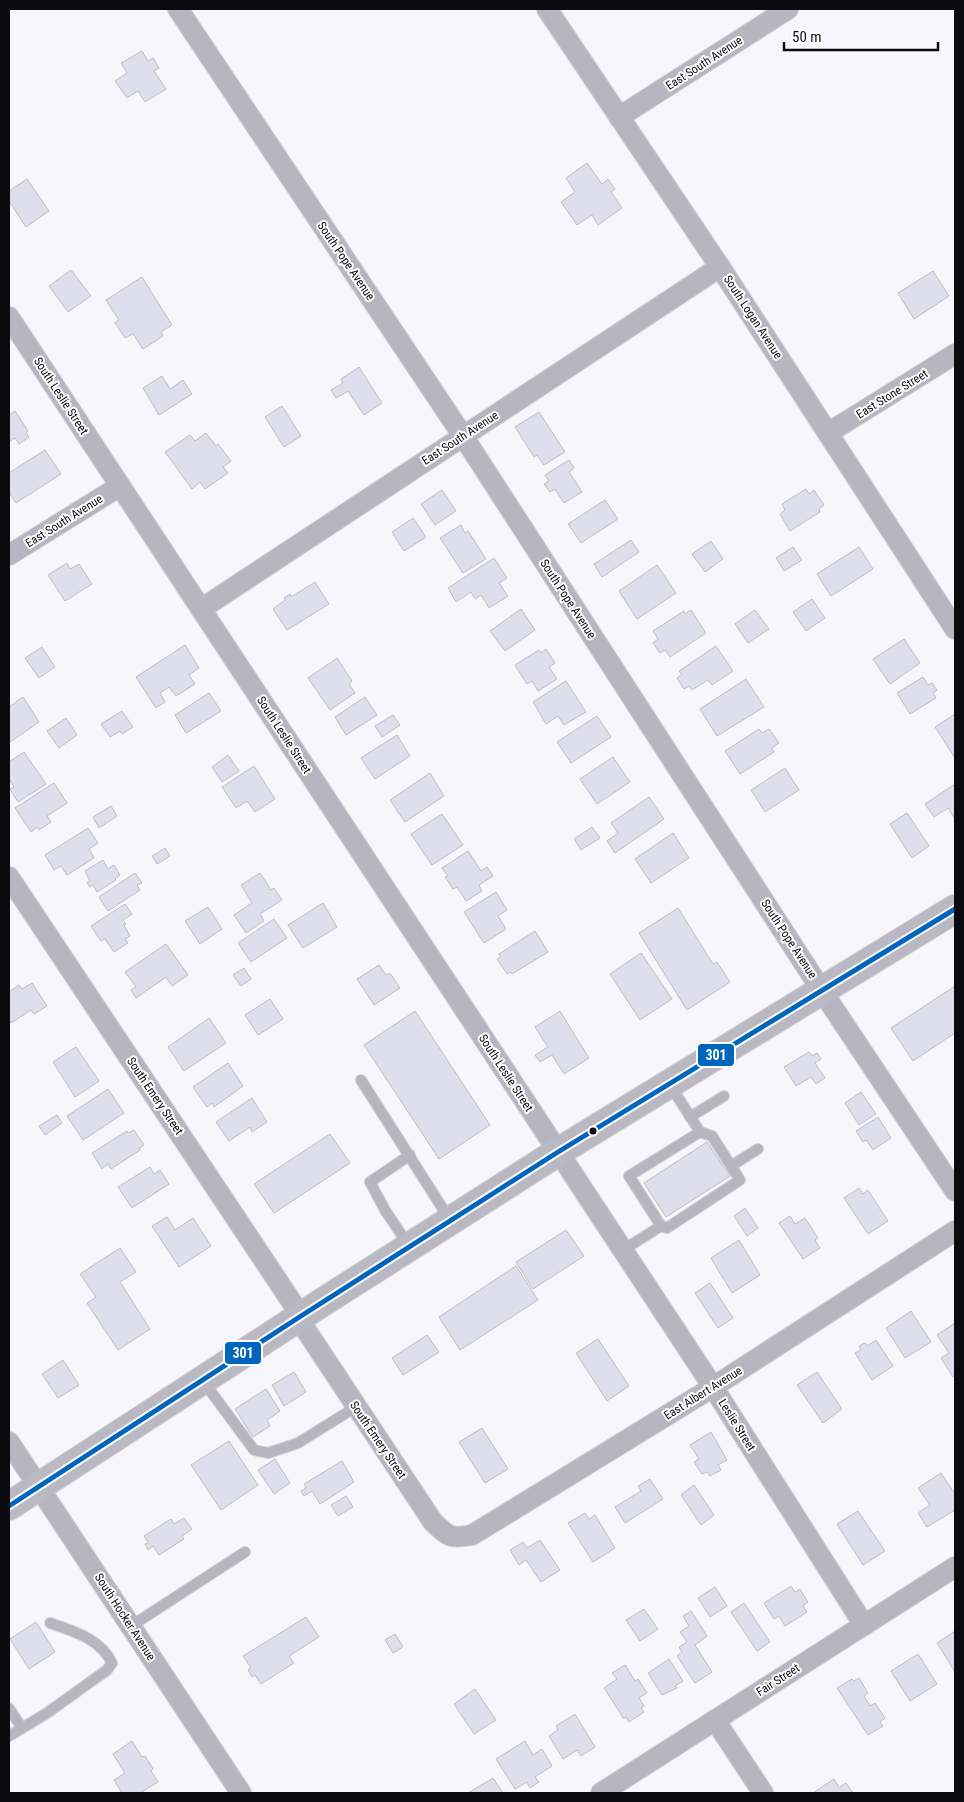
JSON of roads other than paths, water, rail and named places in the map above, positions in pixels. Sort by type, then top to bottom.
[{"type":"main road","points":[[9,1506],[558,1152],[955,909]]},
{"type":"street","name":"South Pope Avenue","points":[[178,9],[463,436],[822,990],[955,1191]]},
{"type":"street","name":"South Logan Avenue","points":[[547,9],[720,267],[955,629]]},
{"type":"street","name":"East South Avenue","points":[[619,118],[788,9]]},
{"type":"street","name":"East South Avenue","points":[[201,609],[720,267]]},
{"type":"street","name":"South Leslie Street","points":[[9,317],[558,1152]]},
{"type":"street","name":"East Stone Street","points":[[828,434],[955,354]]},
{"type":"street","name":"East South Avenue","points":[[9,555],[120,486]]},
{"type":"street","name":"South Emery Street","points":[[9,877],[300,1317],[356,1407],[433,1522],[445,1534]]},
{"type":"street","name":"Leslie Street","points":[[558,1152],[713,1387],[864,1625]]},
{"type":"street","name":"East Albert Avenue","points":[[445,1534],[455,1538],[472,1535],[713,1387],[955,1231]]},
{"type":"street","name":"South Hocker Avenue","points":[[9,1442],[241,1793]]},
{"type":"street","name":"Fair Street","points":[[601,1793],[955,1567]]},
{"type":"street","points":[[715,1720],[764,1793]]},
{"type":"lane","points":[[361,1080],[451,1221]]},
{"type":"lane","points":[[670,1084],[700,1132],[712,1136],[740,1180],[667,1228],[660,1226],[629,1176],[700,1132]]},
{"type":"lane","points":[[690,1117],[724,1096]]},
{"type":"lane","points":[[732,1166],[758,1150]]},
{"type":"lane","points":[[410,1155],[370,1182],[385,1210],[410,1247]]},
{"type":"lane","points":[[623,1250],[660,1226]]},
{"type":"lane","points":[[202,1380],[254,1450],[268,1453],[298,1443],[356,1407]]},
{"type":"lane","points":[[131,1626],[245,1552]]},
{"type":"lane","points":[[9,1736],[47,1713],[108,1670],[112,1663],[109,1657],[87,1637],[50,1623]]},
{"type":"lane","points":[[9,1708],[22,1728]]}]
